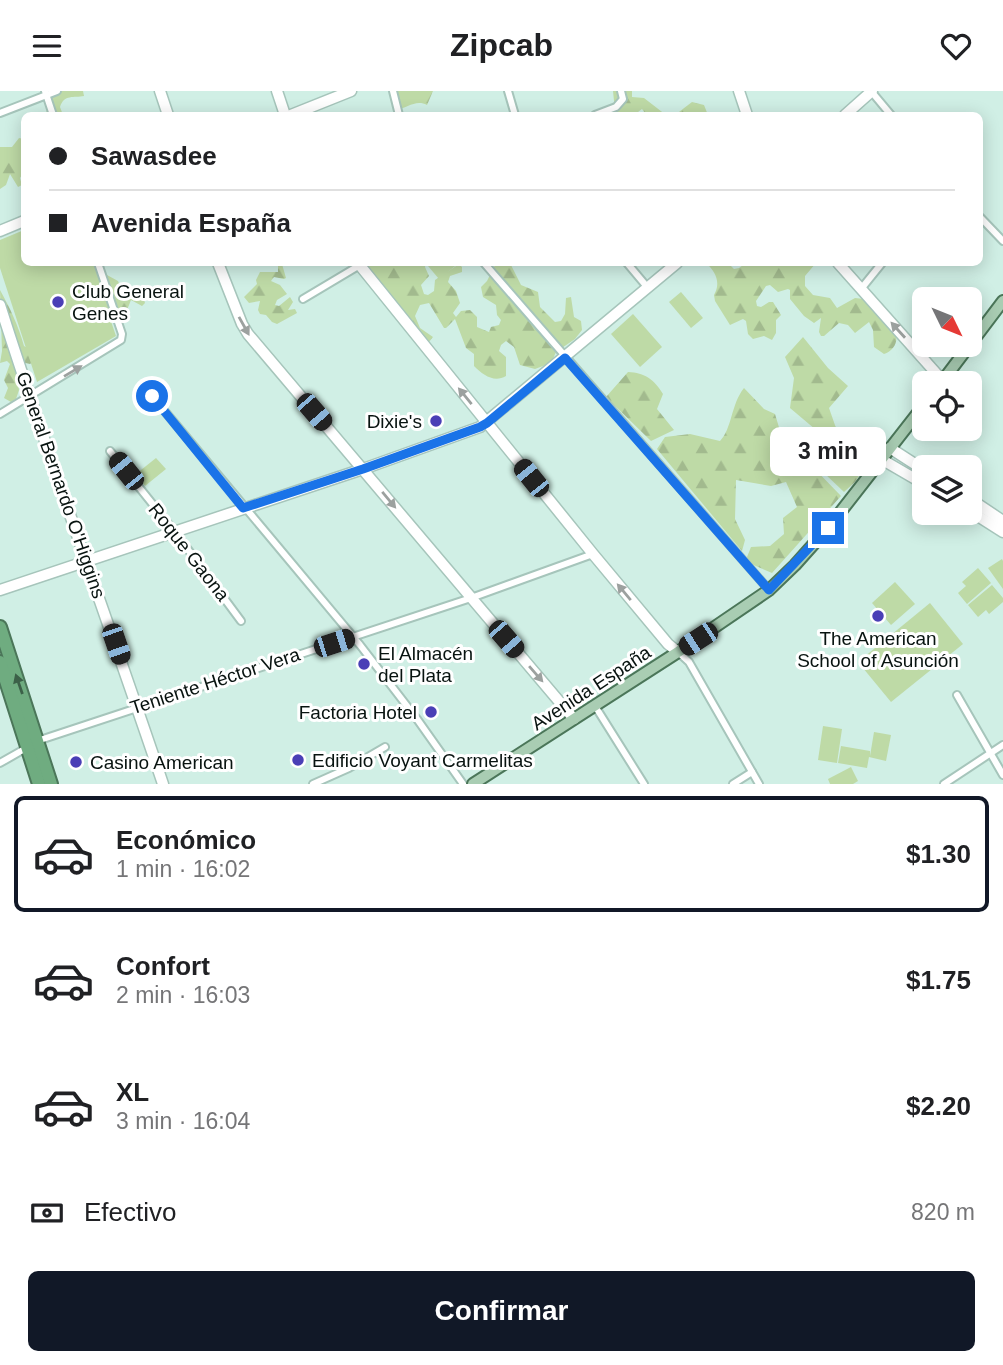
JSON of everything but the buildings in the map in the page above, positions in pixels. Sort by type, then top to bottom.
[{"type":"highway","points":[[0,627],[32,744],[39,784]]},
{"type":"highway","points":[[0,662],[32,744],[51,784]]},
{"type":"main road","points":[[950,371],[1003,301]]},
{"type":"main road","name":"Avenida España","points":[[473,784],[769,590],[828,528],[912,420]]},
{"type":"street","points":[[0,113],[57,91]]},
{"type":"street","points":[[160,91],[167,112]]},
{"type":"street","points":[[278,91],[284,112]]},
{"type":"street","points":[[298,112],[351,91]]},
{"type":"street","points":[[393,91],[398,112]]},
{"type":"street","points":[[508,91],[514,112]]},
{"type":"street","points":[[739,91],[746,112]]},
{"type":"street","points":[[848,112],[872,91],[889,112]]},
{"type":"street","points":[[46,93],[52,112]]},
{"type":"street","points":[[603,112],[616,107],[622,101],[622,93]]},
{"type":"street","points":[[983,220],[1003,241]]},
{"type":"street","points":[[0,231],[21,222]]},
{"type":"street","points":[[0,414],[121,340],[122,334],[99,266]]},
{"type":"street","points":[[219,266],[248,334],[574,719]]},
{"type":"street","points":[[303,299],[356,266]]},
{"type":"street","points":[[361,266],[593,554],[668,644],[689,662],[759,784]]},
{"type":"street","points":[[488,266],[769,590]]},
{"type":"street","points":[[630,266],[648,288]]},
{"type":"street","points":[[0,590],[363,469],[487,423],[674,266]]},
{"type":"street","points":[[841,266],[932,371]]},
{"type":"street","points":[[861,289],[880,266]]},
{"type":"street","name":"General Bernardo O'Higgins","points":[[0,305],[29,397],[88,560],[163,784]]},
{"type":"street","points":[[152,396],[352,636],[417,719],[463,784]]},
{"type":"street","points":[[890,448],[912,462]]},
{"type":"street","name":"Roque Gaona","points":[[110,451],[241,621]]},
{"type":"street","points":[[881,459],[912,477]]},
{"type":"street","points":[[982,507],[1003,521]]},
{"type":"street","points":[[982,519],[1003,532]]},
{"type":"street","name":"Teniente Héctor Vera","points":[[0,763],[32,744],[471,598],[593,554]]},
{"type":"street","points":[[957,695],[1003,775]]},
{"type":"street","points":[[595,705],[644,784]]},
{"type":"street","points":[[944,784],[1003,745]]},
{"type":"street","points":[[313,784],[349,768],[385,747]]},
{"type":"street","points":[[733,784],[752,772]]},
{"type":"green space","points":[[61,91],[83,91],[84,96],[64,100],[60,107],[62,112],[46,112],[49,96]]},
{"type":"green space","points":[[390,91],[433,91],[427,105],[415,103],[396,110],[390,99]]},
{"type":"green space","points":[[613,91],[632,91],[632,97],[644,98],[662,112],[644,112],[642,109],[638,112],[615,111]]},
{"type":"green space","points":[[692,102],[704,105],[707,112],[679,112]]},
{"type":"green space","points":[[21,138],[21,186],[18,187],[10,174],[6,185],[0,189],[0,147],[12,147]]},
{"type":"green space","name":"Club General Genes","points":[[21,231],[21,266],[92,266],[116,336],[37,382],[0,268],[0,240]]},
{"type":"green space","points":[[86,266],[95,266],[118,281],[124,296],[142,293],[145,303],[142,306],[131,300],[127,310],[120,314],[120,320],[108,320]]},
{"type":"green space","points":[[278,266],[283,266],[286,278],[274,277],[271,281],[280,285],[287,294],[277,300],[275,305],[279,306],[290,297],[293,302],[288,310],[295,309],[297,313],[277,324],[266,315],[260,314],[260,301],[249,303],[244,297],[257,284],[260,272],[278,272]]},
{"type":"green space","points":[[365,266],[425,266],[429,276],[421,285],[424,294],[428,295],[434,291],[435,280],[456,266],[461,266],[462,272],[450,276],[448,282],[456,291],[460,303],[453,313],[456,317],[461,311],[470,310],[477,317],[477,327],[489,332],[491,327],[499,325],[501,320],[497,315],[496,305],[483,297],[481,287],[494,266],[512,266],[521,285],[538,292],[540,307],[555,322],[561,321],[565,314],[566,298],[571,297],[574,317],[581,321],[582,330],[575,339],[556,352],[551,363],[535,369],[520,365],[514,347],[506,341],[499,351],[506,357],[506,376],[497,379],[485,375],[474,366],[474,354],[466,348],[455,319],[444,328],[429,303],[420,305],[415,316],[420,328],[433,337],[428,343]]},
{"type":"green space","points":[[428,266],[455,266],[439,279]]},
{"type":"green space","points":[[709,266],[731,266],[734,269],[742,266],[813,266],[805,276],[805,286],[813,295],[830,298],[837,308],[855,298],[864,299],[896,334],[894,346],[884,354],[874,347],[873,330],[869,322],[855,333],[848,325],[839,323],[821,336],[821,318],[814,323],[804,316],[790,299],[790,290],[778,292],[770,285],[766,286],[756,301],[757,306],[761,307],[773,302],[781,315],[776,320],[776,333],[772,340],[764,336],[753,339],[748,334],[746,321],[743,319],[730,325],[715,301],[717,286]]},
{"type":"green space","points":[[0,290],[14,317],[24,346],[33,351],[35,360],[30,364],[21,362],[15,366],[19,390],[16,399],[11,402],[4,398],[8,388],[4,380],[10,364],[7,361],[0,363]]},
{"type":"green space","points":[[681,292],[703,318],[691,328],[669,302]]},
{"type":"green space","points":[[633,314],[662,347],[640,367],[611,334]]},
{"type":"green space","points":[[803,337],[828,368],[848,386],[829,408],[836,428],[822,435],[790,408],[794,378],[785,357]]},
{"type":"green space","points":[[628,372],[644,375],[656,384],[663,394],[657,409],[674,430],[651,441],[606,397]]},
{"type":"green space","points":[[744,388],[764,409],[775,414],[781,434],[841,496],[772,573],[749,563],[747,557],[751,547],[770,546],[784,534],[783,518],[797,507],[786,482],[771,486],[736,480],[735,519],[745,540],[742,551],[657,449],[665,437],[690,434],[720,441]]},
{"type":"green space","points":[[849,428],[868,462],[855,482],[844,492],[824,473],[834,440]]},
{"type":"green space","points":[[156,458],[166,469],[145,486],[136,474]]},
{"type":"green space","points":[[1002,559],[1003,561],[1003,589],[988,568]]},
{"type":"green space","points":[[978,568],[991,583],[967,604],[958,593],[966,586],[962,582]]},
{"type":"green space","points":[[895,582],[915,604],[891,625],[872,603]]},
{"type":"green space","points":[[992,585],[1003,598],[1003,602],[989,614],[986,610],[978,617],[968,605]]},
{"type":"green space","points":[[930,603],[963,644],[891,702],[858,662]]},
{"type":"green space","points":[[823,726],[842,729],[837,763],[818,760]]},
{"type":"green space","points":[[874,732],[891,735],[886,761],[869,757],[867,768],[838,763],[841,746],[870,751],[870,756]]},
{"type":"green space","points":[[851,767],[858,781],[853,784],[830,784],[828,779]]},
{"type":"place","name":"Club General Genes","points":[[58,302]]},
{"type":"place","name":"Dixie's","points":[[436,421]]},
{"type":"place","name":"The American School of Asunción","points":[[878,616]]},
{"type":"place","name":"El Almacén del Plata","points":[[364,664]]},
{"type":"place","name":"Factoria Hotel","points":[[431,712]]},
{"type":"place","name":"Edificio Voyant Carmelitas","points":[[298,760]]},
{"type":"place","name":"Casino American","points":[[76,762]]},
{"type":"route","points":[[152,396],[243,508],[480,427],[565,358],[769,590],[828,528]]}]
